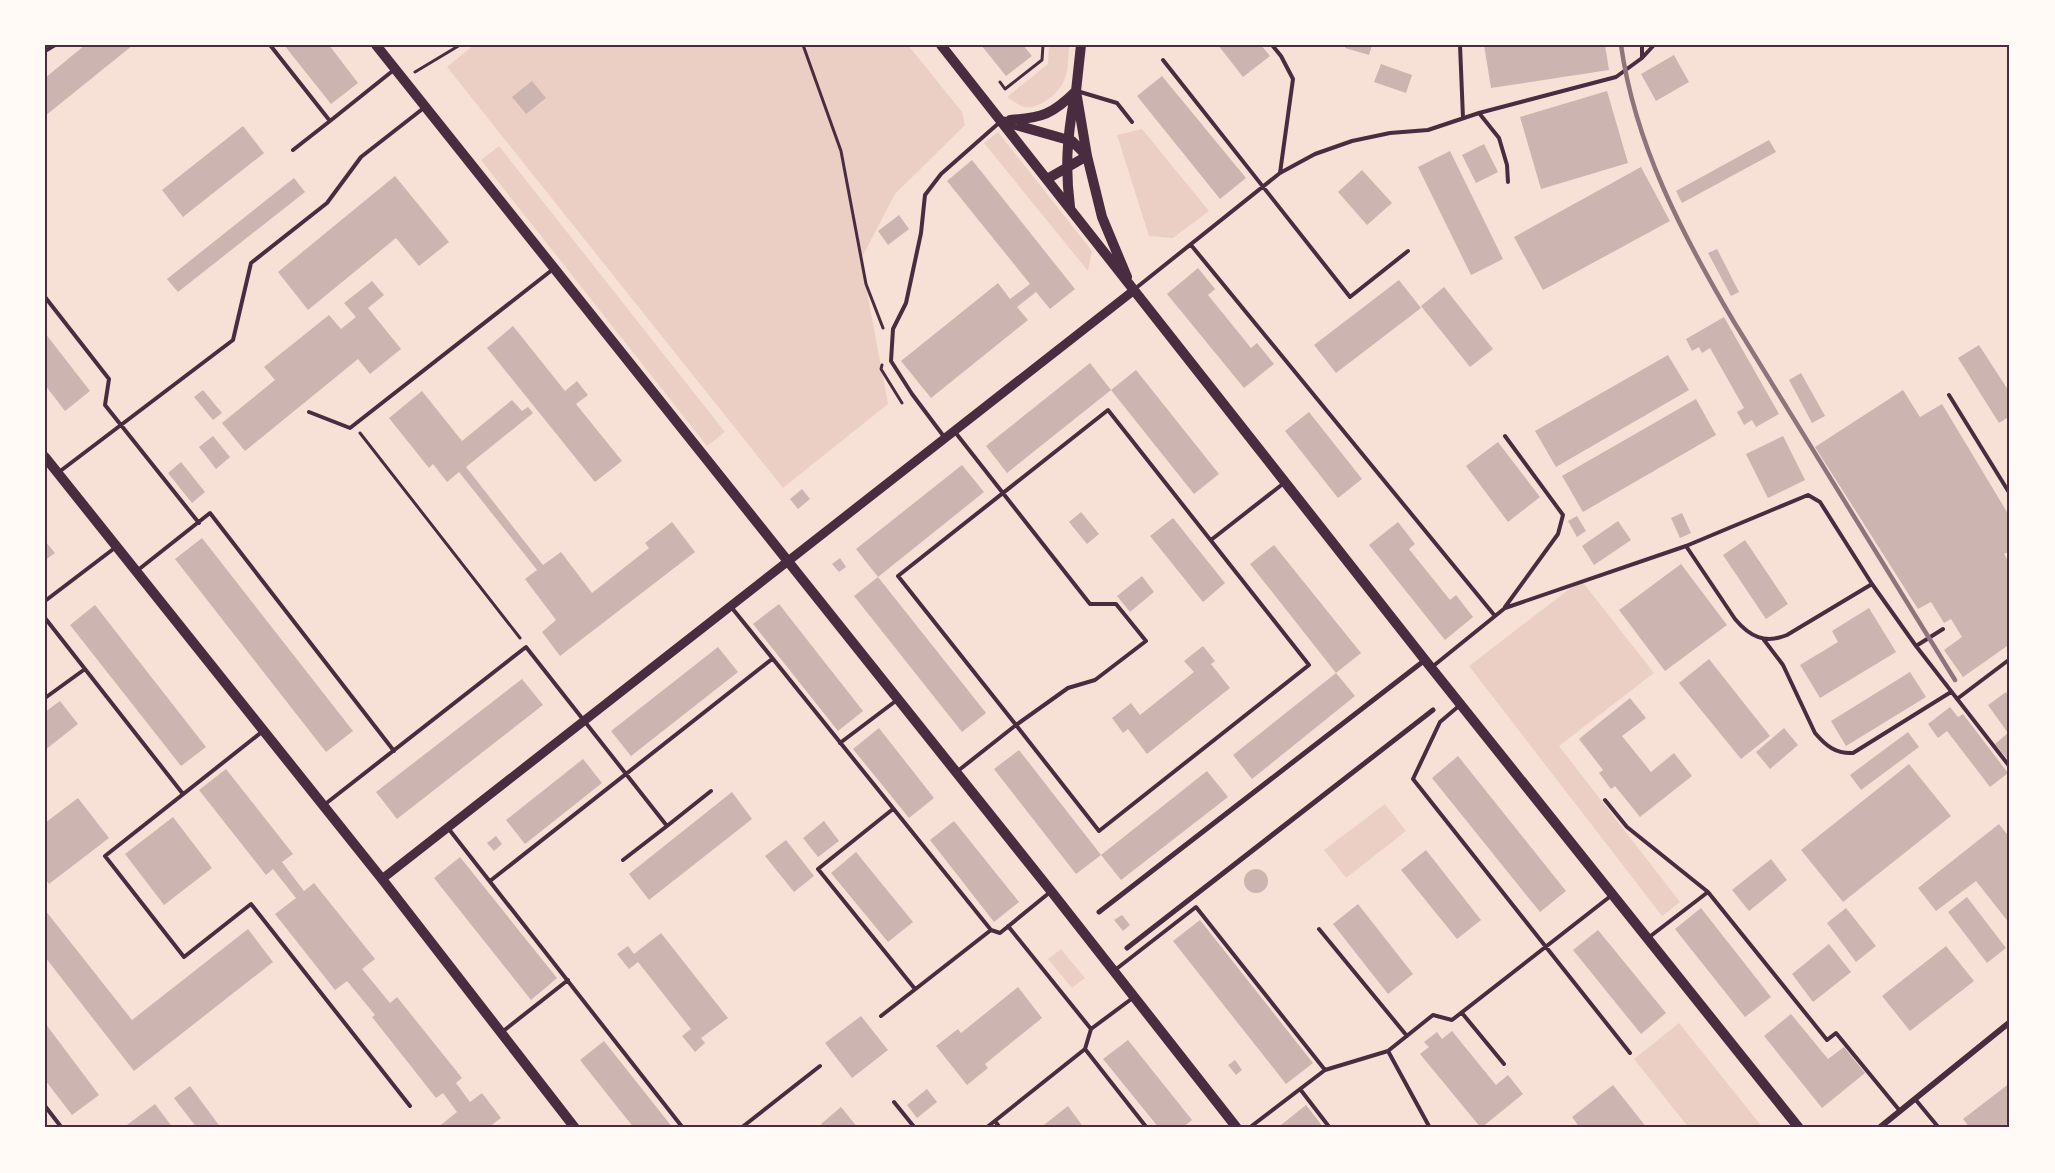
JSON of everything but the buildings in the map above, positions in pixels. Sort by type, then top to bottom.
[{"type":"main road","points":[[376,45],[1114,970],[1237,1128]]},
{"type":"main road","points":[[942,45],[1428,664],[1799,1128]]},
{"type":"main road","points":[[1070,209],[1066,168],[1081,45]]},
{"type":"main road","points":[[1002,121],[1035,119],[1062,105],[1076,91]]},
{"type":"main road","points":[[1076,91],[1087,156],[1102,217],[1133,291]]},
{"type":"main road","points":[[1002,121],[1072,141],[1087,156]]},
{"type":"main road","points":[[1047,179],[1087,156]]},
{"type":"main road","points":[[45,457],[324,805],[575,1128]]},
{"type":"street","points":[[382,879],[1133,291]]},
{"type":"street","points":[[1099,912],[1428,664]]},
{"type":"street","points":[[1127,948],[1433,710]]},
{"type":"street","points":[[1879,1128],[2010,1022]]},
{"type":"lane","points":[[45,52],[55,45]]},
{"type":"lane","points":[[270,45],[330,120]]},
{"type":"lane","points":[[1272,45],[1281,56],[1293,79],[1280,174]]},
{"type":"lane","points":[[1460,45],[1463,118]]},
{"type":"lane","points":[[1642,45],[1642,58]]},
{"type":"lane","points":[[1133,291],[1264,186],[1315,154],[1352,141],[1390,133],[1428,130],[1479,113],[1616,77],[1642,58],[1654,45]]},
{"type":"lane","points":[[1163,60],[1350,297],[1408,251]]},
{"type":"lane","points":[[293,150],[395,68]]},
{"type":"lane","points":[[1076,91],[1117,103],[1132,122]]},
{"type":"lane","points":[[58,473],[233,340],[251,263],[327,203],[361,157],[425,106]]},
{"type":"lane","points":[[1479,113],[1499,138],[1507,165],[1508,182]]},
{"type":"lane","points":[[945,439],[891,362],[893,329],[906,303],[921,233],[925,195],[941,174],[1002,121]]},
{"type":"lane","points":[[1191,245],[1495,616]]},
{"type":"lane","points":[[309,412],[350,428],[555,268]]},
{"type":"lane","points":[[45,297],[109,379],[105,405],[199,523]]},
{"type":"lane","points":[[1949,394],[2010,494]]},
{"type":"lane","points":[[1108,410],[1309,665],[1099,831],[898,576],[1003,493],[1108,410]]},
{"type":"lane","points":[[954,432],[1090,603],[1116,604],[1146,641],[1095,680],[1068,688],[1016,725],[956,773]]},
{"type":"lane","points":[[1428,664],[1505,608],[1558,534],[1563,515],[1505,436]]},
{"type":"lane","points":[[1211,540],[1285,482]]},
{"type":"lane","points":[[1505,608],[1686,546],[1808,495],[1820,502],[1872,584],[1916,646],[2010,767]]},
{"type":"lane","points":[[136,571],[210,513],[394,751]]},
{"type":"lane","points":[[45,601],[117,546]]},
{"type":"lane","points":[[1686,546],[1736,620],[1743,628],[1764,640],[1784,665],[1815,733],[1833,750],[1843,754],[1853,753],[1951,692]]},
{"type":"lane","points":[[1764,640],[1778,639],[1787,635],[1872,584]]},
{"type":"lane","points":[[730,607],[991,930],[1000,933],[1051,891]]},
{"type":"lane","points":[[45,618],[183,794]]},
{"type":"lane","points":[[1916,646],[1943,629]]},
{"type":"lane","points":[[324,805],[526,647],[667,826]]},
{"type":"lane","points":[[490,882],[772,659]]},
{"type":"lane","points":[[1957,699],[2010,659]]},
{"type":"lane","points":[[45,699],[85,669]]},
{"type":"lane","points":[[840,743],[897,699]]},
{"type":"lane","points":[[1461,705],[1440,722],[1413,779],[1630,1053]]},
{"type":"lane","points":[[264,730],[105,856],[184,957],[251,904],[410,1106]]},
{"type":"lane","points":[[623,860],[711,791]]},
{"type":"lane","points":[[1605,800],[1627,827],[1708,892],[1827,1040],[1836,1033],[1900,1111]]},
{"type":"lane","points":[[893,809],[818,869],[915,989]]},
{"type":"lane","points":[[448,828],[683,1128]]},
{"type":"lane","points":[[1648,938],[1708,892]]},
{"type":"lane","points":[[1249,1128],[1325,1070],[1388,1051],[1433,1016],[1452,1020],[1613,895]]},
{"type":"lane","points":[[1114,970],[1196,907],[1325,1070]]},
{"type":"lane","points":[[1008,926],[1091,1029]]},
{"type":"lane","points":[[1319,928],[1407,1036]]},
{"type":"lane","points":[[881,1016],[991,930]]},
{"type":"lane","points":[[501,1032],[568,980]]},
{"type":"lane","points":[[986,1128],[1085,1049],[1091,1029],[1134,996]]},
{"type":"lane","points":[[1462,1013],[1504,1064]]},
{"type":"lane","points":[[1085,1049],[1147,1128]]},
{"type":"lane","points":[[1388,1051],[1430,1128]]},
{"type":"lane","points":[[741,1128],[820,1066]]},
{"type":"lane","points":[[1300,1089],[1330,1128]]},
{"type":"lane","points":[[1915,1099],[1940,1128]]},
{"type":"lane","points":[[894,1102],[915,1128]]},
{"type":"lane","points":[[45,1106],[62,1128]]},
{"type":"lane","points":[[995,1121],[1000,1128]]},
{"type":"path","points":[[404,79],[460,45]]},
{"type":"path","points":[[803,45],[841,151],[866,284],[883,328]]},
{"type":"path","points":[[1000,82],[1005,89],[1042,60],[1043,45]]},
{"type":"path","points":[[882,359],[881,369],[902,403]]},
{"type":"path","points":[[353,425],[526,647]]},
{"type":"shaded area","points":[[474,45],[908,45],[962,112],[965,125],[895,194],[861,259],[888,404],[783,488],[447,67]]},
{"type":"shaded area","points":[[1049,45],[1069,45],[1067,71],[1063,83],[1043,103],[1024,107],[1007,97],[1048,64]]},
{"type":"shaded area","points":[[1142,129],[1209,211],[1173,238],[1149,236],[1117,135]]},
{"type":"shaded area","points":[[998,132],[1092,251],[1088,271],[984,143]]},
{"type":"shaded area","points":[[499,146],[725,432],[707,446],[481,160]]},
{"type":"shaded area","points":[[1581,580],[1654,673],[1559,746],[1680,902],[1662,916],[1469,666]]},
{"type":"shaded area","points":[[1385,804],[1406,831],[1346,878],[1324,850]]},
{"type":"shaded area","points":[[1061,949],[1085,978],[1072,988],[1048,959]]},
{"type":"shaded area","points":[[1679,1023],[1763,1128],[1689,1128],[1634,1059]]},
{"type":"railway","points":[[1621,45],[1637,118],[1649,154],[1697,256],[1734,322],[1955,680]]}]
